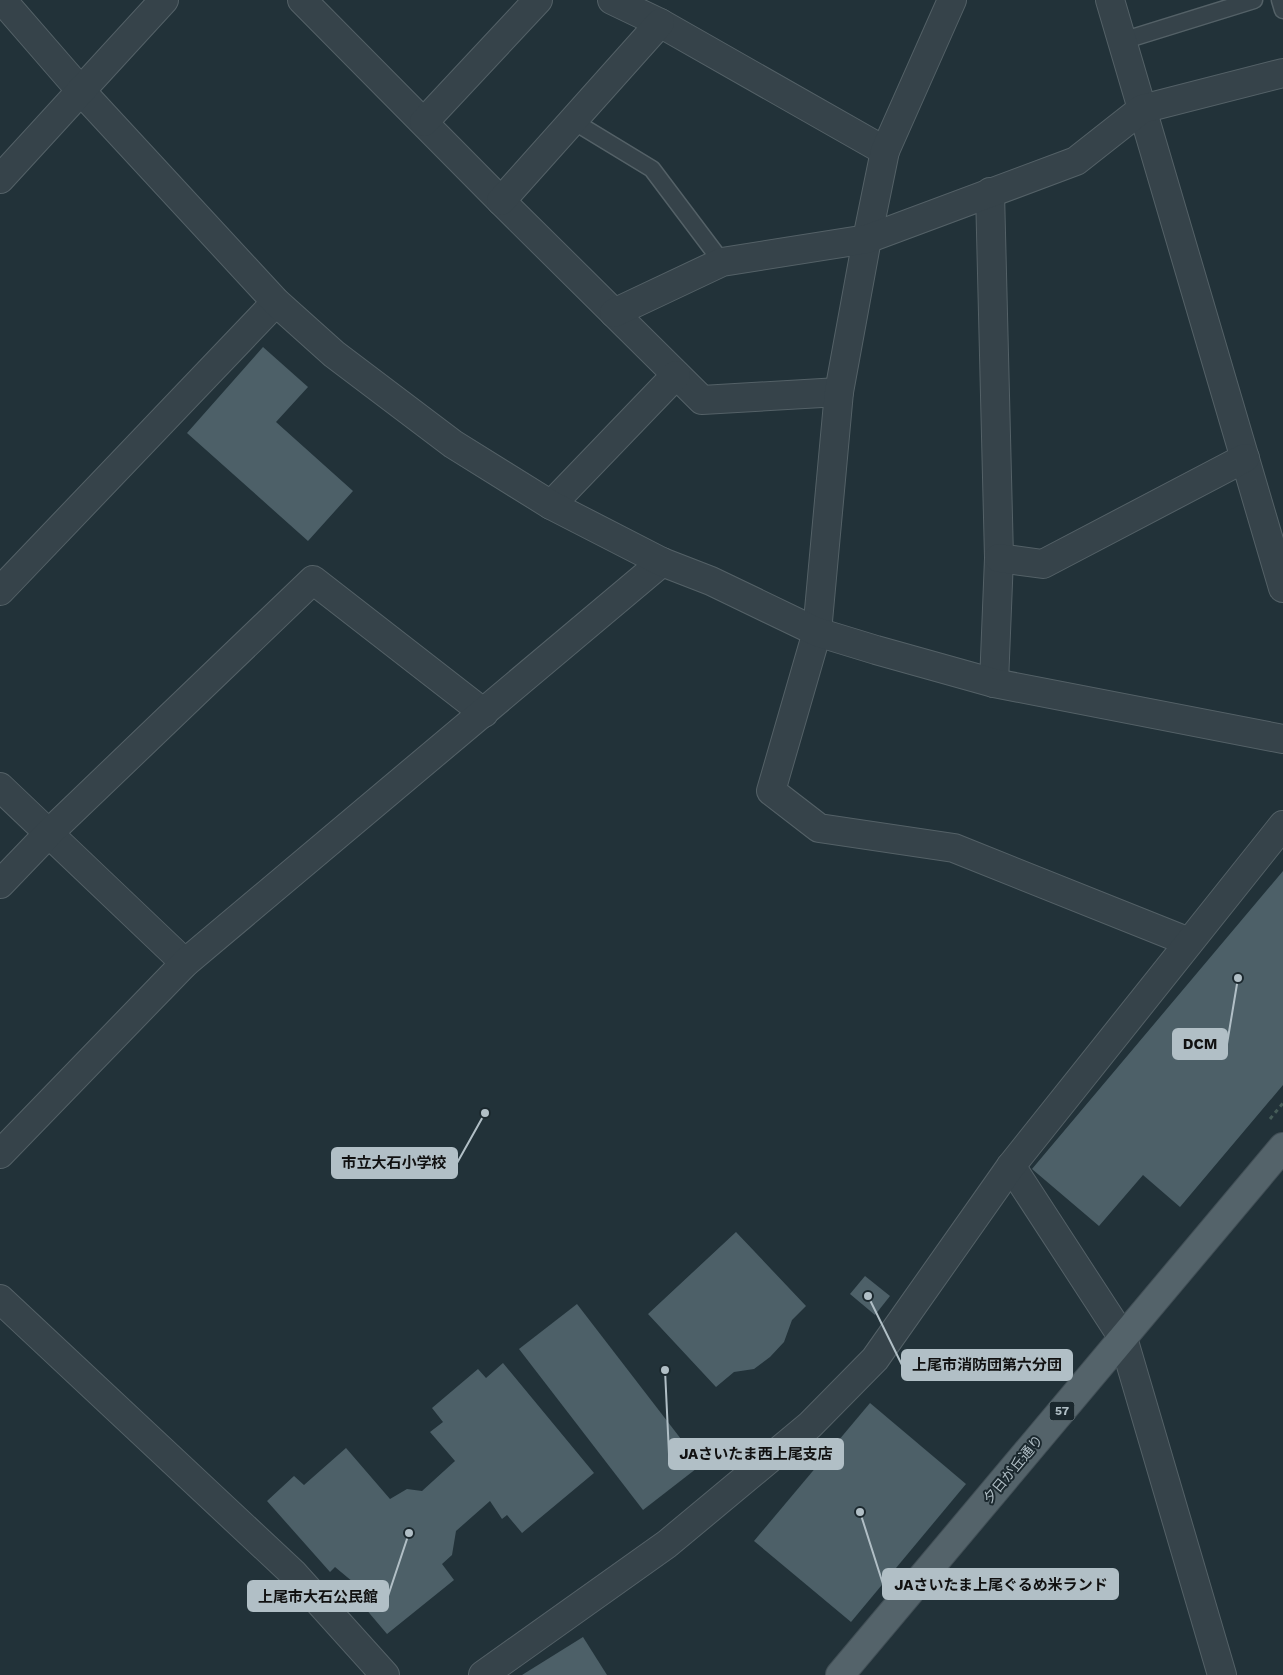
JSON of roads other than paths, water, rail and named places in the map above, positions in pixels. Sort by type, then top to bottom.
[{"type":"main road","name":"夕日が丘通り","points":[[840,1675],[1283,1147]]},
{"type":"street","points":[[2,0],[81,91],[276,302],[334,354],[453,444],[551,504],[662,562],[711,581],[817,632],[994,683],[1283,739]]},
{"type":"street","points":[[0,179],[164,0]]},
{"type":"street","points":[[302,0],[702,400],[839,392]]},
{"type":"street","points":[[424,122],[538,0]]},
{"type":"street","points":[[612,0],[660,23],[885,151]]},
{"type":"street","points":[[951,0],[885,151],[839,392],[817,632],[771,791],[819,828],[954,848],[1189,942]]},
{"type":"street","points":[[1110,0],[1283,588]]},
{"type":"street","points":[[501,201],[660,23]]},
{"type":"street","points":[[614,313],[722,262],[867,239],[1076,161],[1142,110],[1283,72]]},
{"type":"street","points":[[990,192],[999,558],[994,683]]},
{"type":"street","points":[[0,591],[276,302]]},
{"type":"street","points":[[551,504],[676,375]]},
{"type":"street","points":[[999,558],[1043,564],[1245,458]]},
{"type":"street","points":[[0,1154],[185,963],[662,562]]},
{"type":"street","points":[[0,884],[49,834],[313,580],[484,713]]},
{"type":"street","points":[[0,787],[185,963]]},
{"type":"street","points":[[483,1675],[667,1544],[810,1425],[875,1359],[1011,1166],[1283,825]]},
{"type":"street","points":[[1011,1166],[1123,1338],[1222,1675]]},
{"type":"street","points":[[0,1299],[294,1574],[385,1675]]},
{"type":"lane","points":[[1122,41],[1254,0]]},
{"type":"lane","points":[[1280,0],[1283,10]]},
{"type":"lane","points":[[573,121],[652,169],[722,262]]},
{"type":"place","name":"DCM","points":[[1238,978]]},
{"type":"place","name":"市立大石小学校","points":[[485,1113]]},
{"type":"place","name":"上尾市消防団第六分団","points":[[868,1296]]},
{"type":"place","name":"JAさいたま西上尾支店","points":[[665,1370]]},
{"type":"place","name":"JAさいたま上尾ぐるめ米ランド","points":[[860,1512]]},
{"type":"place","name":"上尾市大石公民館","points":[[409,1533]]}]
